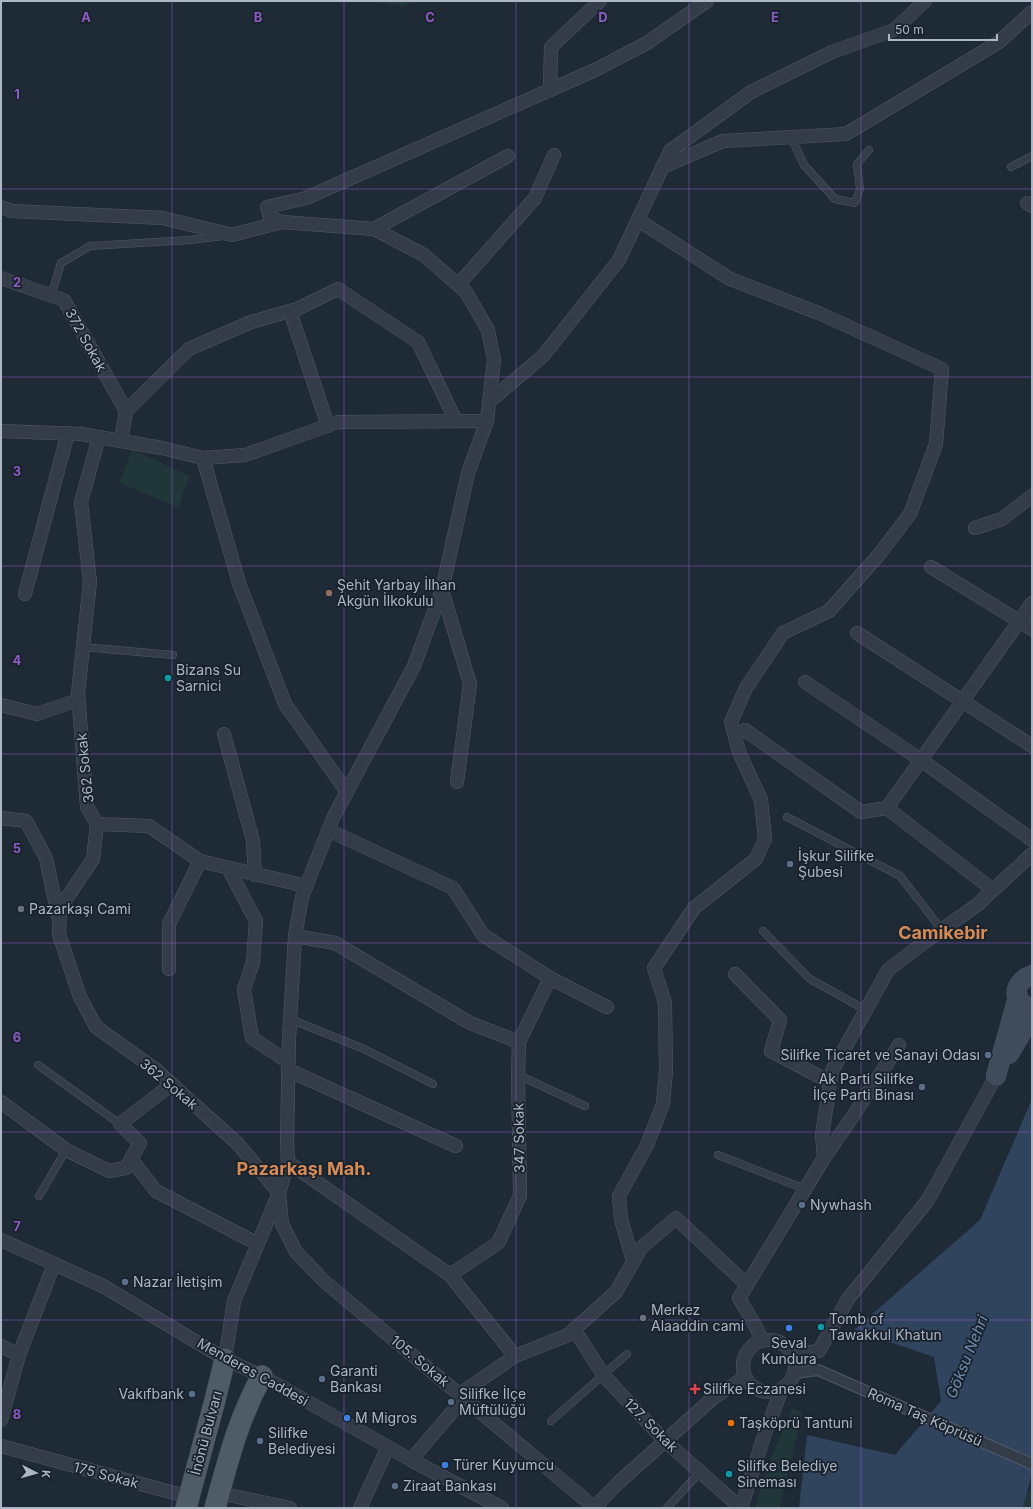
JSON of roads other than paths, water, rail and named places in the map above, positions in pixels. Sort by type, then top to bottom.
[{"type":"main road","points":[[996,1076],[1025,1002],[1016,990],[1019,983],[1031,974]]},
{"type":"main road","points":[[996,1076],[1032,1015]]},
{"type":"main road","name":"İnönü Bulvarı","points":[[187,1502],[225,1358]]},
{"type":"main road","name":"İnönü Bulvarı","points":[[217,1500],[239,1424],[250,1397],[262,1376]]},
{"type":"street","points":[[550,90],[551,47],[600,1]]},
{"type":"street","points":[[225,1358],[234,1301],[279,1193],[288,1162],[288,1066],[290,1019],[295,936],[302,897],[334,816],[414,666],[442,590],[468,473],[487,422],[494,360],[488,330],[466,292],[424,255],[374,229],[282,222],[270,218],[267,206],[306,198],[596,70],[647,43],[706,1]]},
{"type":"street","points":[[490,401],[543,356],[619,260],[670,151],[751,92],[832,52],[894,30],[925,1]]},
{"type":"street","points":[[662,167],[723,141],[846,134],[999,42],[1032,12]]},
{"type":"street","points":[[458,285],[535,198],[554,155]]},
{"type":"street","points":[[374,229],[508,156]]},
{"type":"street","points":[[1,207],[12,211],[164,218],[232,235],[282,222]]},
{"type":"street","points":[[634,1261],[621,1220],[619,1196],[647,1145],[662,1104],[666,1071],[665,1003],[654,968],[694,908],[756,859],[765,839],[761,800],[739,752],[731,722],[746,688],[783,633],[829,611],[877,556],[910,514],[936,444],[942,369],[821,314],[730,279],[638,220]]},
{"type":"street","name":"372 Sokak","points":[[1,278],[64,300],[126,411]]},
{"type":"street","points":[[121,441],[126,411],[189,349],[251,322],[297,309],[338,289],[418,342],[456,422]]},
{"type":"street","points":[[290,311],[328,426]]},
{"type":"street","points":[[1,431],[99,437],[162,448],[203,458],[245,455],[338,422],[487,422]]},
{"type":"street","points":[[25,594],[68,434]]},
{"type":"street","name":"362 Sokak","points":[[99,437],[81,502],[90,582],[78,693],[87,807],[97,824],[93,859],[60,908],[58,934],[80,997],[96,1027],[155,1069],[172,1084],[238,1144],[279,1193]]},
{"type":"street","points":[[203,458],[240,583],[285,704],[347,792]]},
{"type":"street","points":[[975,528],[1002,519],[1032,496]]},
{"type":"street","points":[[931,567],[1032,629]]},
{"type":"street","points":[[442,590],[470,684],[457,782]]},
{"type":"street","points":[[745,730],[861,812],[887,808],[1032,603]]},
{"type":"street","points":[[857,633],[1032,746]]},
{"type":"street","points":[[805,682],[921,760],[1032,840]]},
{"type":"street","points":[[1,705],[37,714],[78,700]]},
{"type":"street","points":[[224,734],[253,841],[255,874]]},
{"type":"street","points":[[887,808],[993,890]]},
{"type":"street","points":[[1,818],[26,821],[46,858],[59,920]]},
{"type":"street","points":[[97,824],[149,826],[200,861],[306,886]]},
{"type":"street","points":[[328,830],[453,888],[483,935],[550,978],[607,1007]]},
{"type":"street","points":[[824,1158],[822,1135],[832,1071],[888,970],[977,905],[1032,854]]},
{"type":"street","points":[[169,969],[169,924],[200,861]]},
{"type":"street","points":[[228,868],[256,921],[253,962],[244,989],[252,1038],[288,1066],[456,1146]]},
{"type":"street","points":[[295,936],[335,943],[470,1023],[519,1042]]},
{"type":"street","points":[[735,974],[780,1020],[771,1051],[830,1082]]},
{"type":"street","name":"347 Sokak","points":[[450,1275],[498,1243],[520,1196],[518,1075],[519,1042],[550,978]]},
{"type":"street","points":[[762,1341],[756,1327],[739,1298],[824,1158],[899,1045]]},
{"type":"street","points":[[792,1354],[818,1351],[848,1299],[928,1200],[996,1076]]},
{"type":"street","points":[[1,1102],[66,1150],[109,1171],[126,1168],[140,1143],[120,1124],[172,1084]]},
{"type":"street","points":[[131,1159],[156,1191],[258,1244]]},
{"type":"street","points":[[288,1162],[450,1275],[515,1356]]},
{"type":"street","name":"105. Sokak","points":[[279,1193],[282,1224],[296,1252],[325,1282],[594,1508]]},
{"type":"street","points":[[411,1460],[462,1396],[515,1356],[568,1335],[616,1292],[641,1248],[676,1218],[747,1285]]},
{"type":"street","name":"Menderes Caddesi","points":[[1,1240],[103,1286],[225,1358],[262,1376],[411,1460],[502,1508]]},
{"type":"street","points":[[1,1420],[19,1355],[54,1264]]},
{"type":"street","name":"127. Sokak","points":[[574,1329],[604,1376],[665,1441],[741,1508]]},
{"type":"street","points":[[768,1339],[776,1340],[784,1344],[792,1354],[795,1367],[794,1373],[789,1383],[782,1389],[774,1392],[765,1392],[753,1387],[744,1377],[742,1369],[746,1352],[752,1346],[762,1341],[768,1339]]},
{"type":"street","points":[[1,1346],[19,1355]]},
{"type":"street","name":"Roma Taş Köprüsü","points":[[794,1373],[818,1370],[1032,1464]]},
{"type":"street","points":[[594,1508],[618,1483],[712,1399],[744,1377]]},
{"type":"street","points":[[741,1508],[782,1389]]},
{"type":"street","name":"175 Sokak","points":[[1,1446],[187,1502]]},
{"type":"street","points":[[360,1508],[388,1447]]},
{"type":"street","points":[[217,1500],[290,1508]]},
{"type":"lane","points":[[791,137],[804,165],[835,199],[855,203],[860,189],[857,164],[870,150]]},
{"type":"lane","points":[[1011,167],[1032,156]]},
{"type":"lane","points":[[51,296],[61,263],[90,246],[190,240],[232,235]]},
{"type":"lane","points":[[83,647],[173,655]]},
{"type":"lane","points":[[787,817],[900,876],[942,930]]},
{"type":"lane","points":[[762,931],[810,979],[866,1010]]},
{"type":"lane","points":[[290,1019],[364,1049],[433,1084]]},
{"type":"lane","points":[[38,1065],[120,1124]]},
{"type":"lane","points":[[518,1075],[585,1106]]},
{"type":"lane","points":[[39,1196],[66,1150]]},
{"type":"lane","points":[[718,1155],[805,1189]]},
{"type":"lane","points":[[552,1421],[627,1354]]},
{"type":"lane","points":[[667,1508],[700,1472]]},
{"type":"water","name":"Göksu Nehri","points":[[1032,1099],[1032,1473],[1023,1508],[799,1508],[807,1435],[895,1455],[941,1401],[934,1357],[854,1330],[980,1220]]},
{"type":"place","name":"Şehit Yarbay İlhan Akgün İlkokulu","points":[[329,593]]},
{"type":"place","name":"Bizans Su Sarnici","points":[[168,678]]},
{"type":"place","name":"İşkur Silifke Şubesi","points":[[790,864]]},
{"type":"place","name":"Pazarkaşı Cami","points":[[21,909]]},
{"type":"place","name":"Silifke Ticaret ve Sanayi Odası","points":[[988,1055]]},
{"type":"place","name":"Ak Parti Silifke İlçe Parti Binası","points":[[922,1087]]},
{"type":"place","name":"Nywhash","points":[[802,1205]]},
{"type":"place","name":"Nazar İletişim","points":[[125,1282]]},
{"type":"place","name":"Merkez Alaaddin cami","points":[[643,1318]]},
{"type":"place","name":"Tomb of Tawakkul Khatun","points":[[821,1327]]},
{"type":"place","name":"Seval Kundura","points":[[789,1328]]},
{"type":"place","name":"Garanti Bankası","points":[[322,1379]]},
{"type":"place","name":"Silifke Eczanesi","points":[[695,1389]]},
{"type":"place","name":"Vakıfbank","points":[[192,1394]]},
{"type":"place","name":"Silifke İlçe Müftülüğü","points":[[451,1402]]},
{"type":"place","name":"M Migros","points":[[347,1418]]},
{"type":"place","name":"Taşköprü Tantuni","points":[[731,1423]]},
{"type":"place","name":"Silifke Belediyesi","points":[[260,1441]]},
{"type":"place","name":"Türer Kuyumcu","points":[[445,1465]]},
{"type":"place","name":"Silifke Belediye Sineması","points":[[729,1474]]},
{"type":"place","name":"Ziraat Bankası","points":[[395,1486]]},
{"type":"district","name":"Camikebir","points":[[943,933]]},
{"type":"district","name":"Pazarkaşı Mah.","points":[[304,1169]]}]
